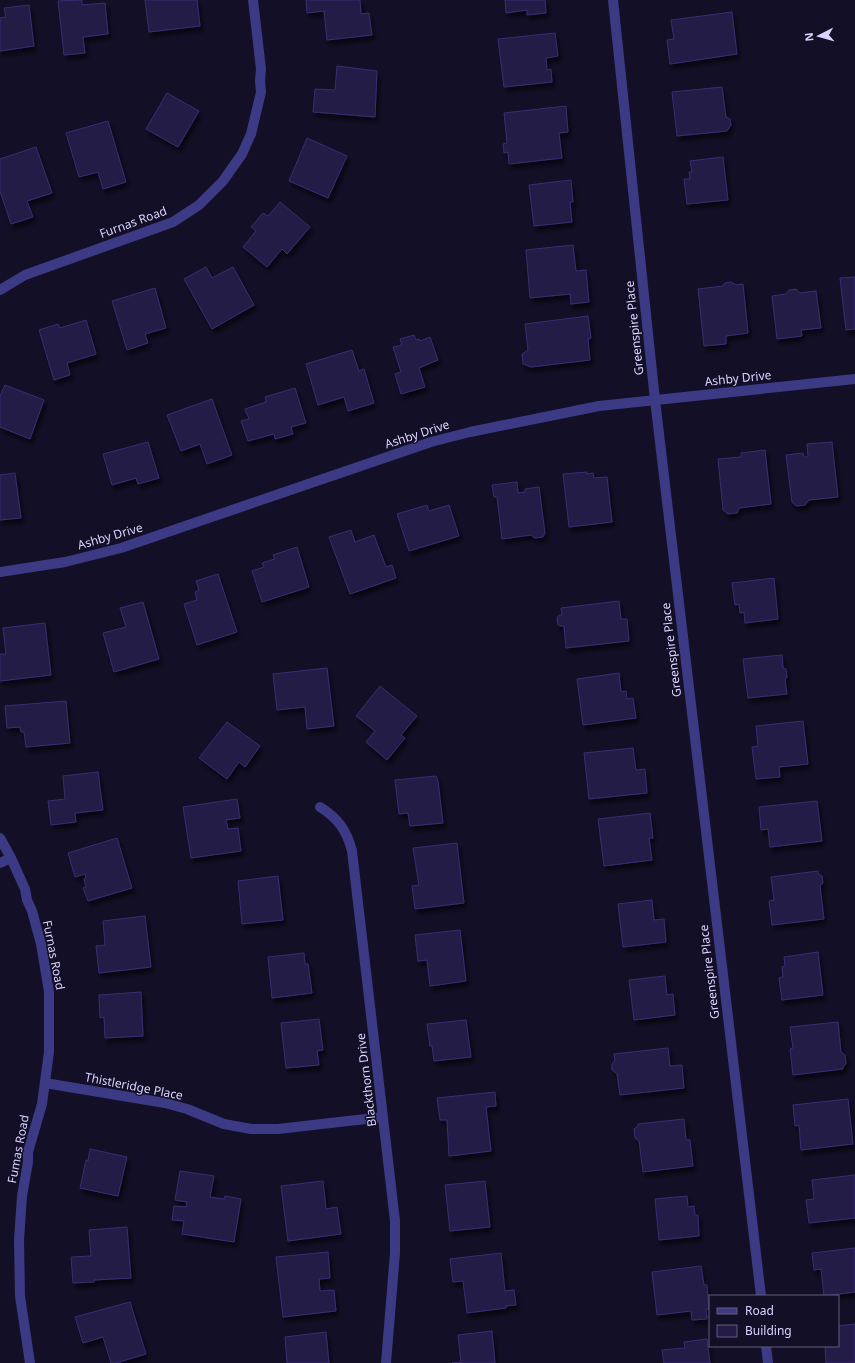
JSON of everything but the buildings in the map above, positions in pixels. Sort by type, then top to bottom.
[{"type":"street","name":"Furnas Road","points":[[0,290],[32,272],[173,222],[199,205],[224,181],[242,154],[251,134],[261,92],[253,0]]},
{"type":"street","name":"Greenspire Place","points":[[613,0],[655,400],[760,1295]]},
{"type":"street","name":"Ashby Drive","points":[[0,572],[65,562],[121,548],[439,440],[470,432],[599,406],[855,379]]},
{"type":"street","name":"Blackthorn Drive","points":[[320,807],[331,814],[343,828],[349,839],[352,851],[395,1221],[394,1261],[386,1363]]},
{"type":"street","name":"Furnas Road","points":[[0,838],[25,889],[41,944],[48,981],[50,1018],[49,1052],[45,1083]]},
{"type":"street","points":[[0,863],[11,858]]},
{"type":"street","name":"Thistleridge Place","points":[[45,1083],[166,1103],[188,1109],[224,1124],[256,1129],[278,1129],[383,1117]]},
{"type":"street","name":"Fumas Road","points":[[30,1363],[20,1296],[19,1240],[22,1196],[25,1184],[28,1152],[42,1104],[45,1083]]},
{"type":"street","points":[[766,1347],[768,1363]]}]
